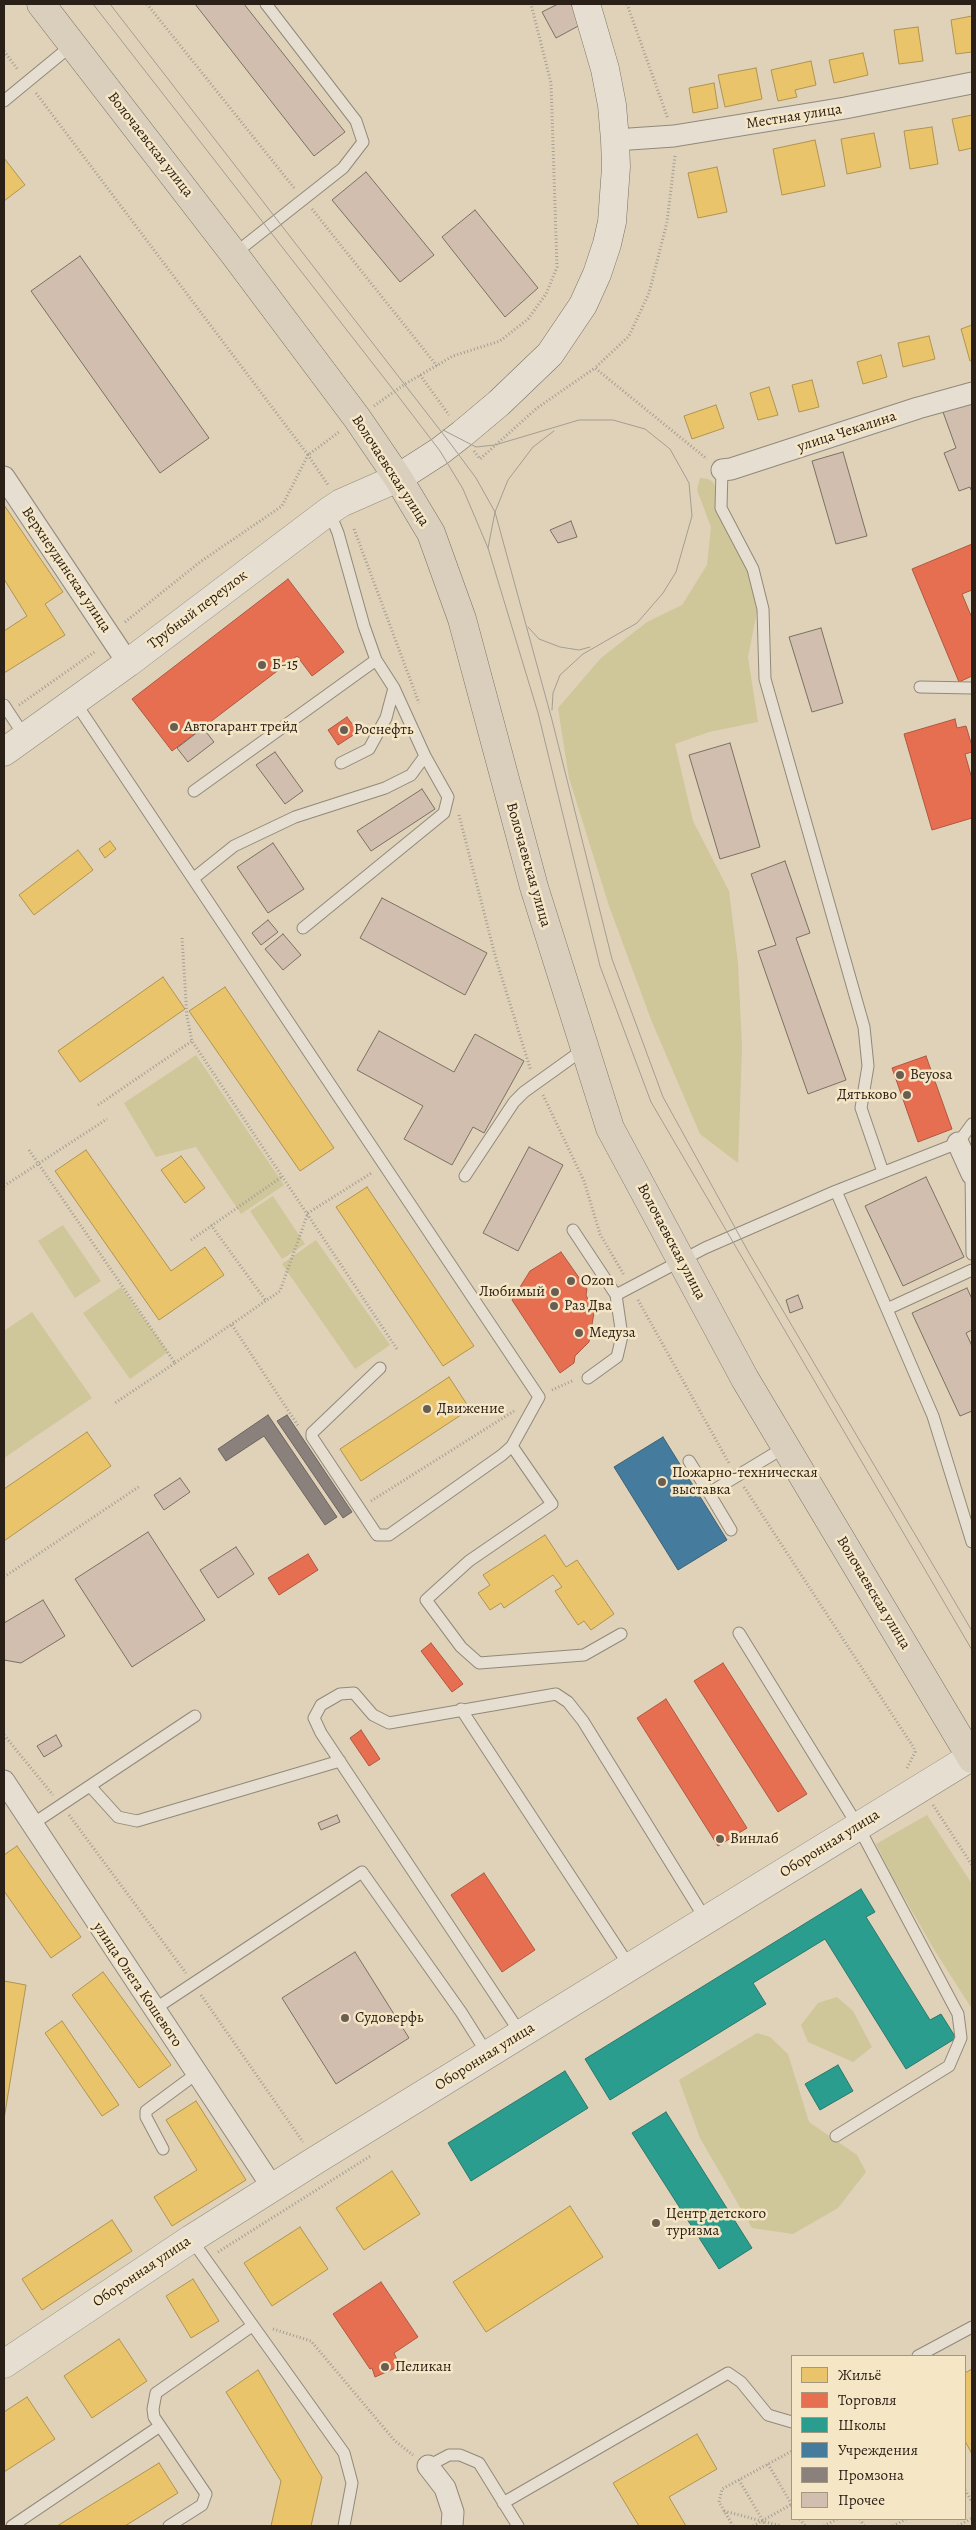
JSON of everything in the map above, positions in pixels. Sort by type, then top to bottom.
[{"type":"main road","name":"Волочаевская улица","points":[[41,4],[234,254],[357,418],[398,478],[431,533],[462,619],[534,887],[610,1128],[746,1380],[972,1758]]},
{"type":"street","name":"Трубный переулок","points":[[14,745],[128,663],[335,507],[398,478],[440,451],[499,402],[550,354],[583,305],[607,244],[614,194],[615,140],[612,105],[586,4]]},
{"type":"street","name":"Местная улица","points":[[615,140],[674,136],[845,108],[972,83]]},
{"type":"street","name":"улица Чекалина","points":[[722,470],[731,469],[918,408],[972,393]]},
{"type":"street","name":"Верхнеудинская улица","points":[[4,477],[128,663]]},
{"type":"street","points":[[958,1143],[972,1174]]},
{"type":"street","name":"Оборонная улица","points":[[4,2364],[316,2160],[858,1826],[972,1758]]},
{"type":"street","name":"улица Олега Кошевого","points":[[4,1781],[153,2010],[273,2188]]},
{"type":"street","points":[[428,2466],[445,2488],[454,2512],[452,2526]]},
{"type":"lane","points":[[234,254],[343,168],[363,142],[356,121],[266,4]]},
{"type":"lane","points":[[4,101],[72,44]]},
{"type":"lane","points":[[722,470],[721,508],[753,569],[763,609],[765,679],[864,1027],[868,1066],[861,1108],[883,1172]]},
{"type":"lane","points":[[303,928],[444,813],[448,797],[425,756],[394,688],[376,660],[364,626],[338,532],[335,507]]},
{"type":"lane","points":[[194,791],[376,660]]},
{"type":"lane","points":[[920,687],[972,688]]},
{"type":"lane","points":[[341,763],[369,749],[386,718],[394,688]]},
{"type":"lane","points":[[75,702],[539,1397],[512,1446],[502,1455],[389,1534],[377,1534],[312,1437],[312,1433],[380,1368]]},
{"type":"lane","points":[[6,709],[14,745]]},
{"type":"lane","points":[[194,878],[234,846],[295,817],[385,788],[411,775],[425,756]]},
{"type":"lane","points":[[465,1176],[514,1102],[537,1082],[584,1048]]},
{"type":"lane","points":[[616,1296],[680,1260],[836,1191],[958,1143],[972,1124]]},
{"type":"lane","points":[[972,1174],[972,1254]]},
{"type":"lane","points":[[836,1191],[933,1416],[972,1542]]},
{"type":"lane","points":[[572,1230],[616,1296],[622,1336],[617,1357],[588,1378]]},
{"type":"lane","points":[[887,1309],[972,1270]]},
{"type":"lane","points":[[512,1446],[552,1504],[469,1561],[426,1600],[461,1647],[479,1663],[584,1655],[621,1634]]},
{"type":"lane","points":[[709,1493],[786,1447]]},
{"type":"lane","points":[[690,1461],[731,1530]]},
{"type":"lane","points":[[738,1633],[858,1826],[958,2014],[961,2038],[949,2066],[836,2136]]},
{"type":"lane","points":[[521,2034],[340,1761],[314,1718],[321,1705],[340,1694],[354,1693],[373,1715],[389,1723],[556,1694],[568,1702],[583,1721],[706,1920]]},
{"type":"lane","points":[[461,1710],[630,1967]]},
{"type":"lane","points":[[31,1825],[196,1716]]},
{"type":"lane","points":[[90,1786],[118,1816],[137,1821],[340,1761]]},
{"type":"lane","points":[[153,2010],[362,1872],[461,2012],[488,2055]]},
{"type":"lane","points":[[163,2150],[146,2117],[146,2111],[196,2074]]},
{"type":"lane","points":[[191,2240],[344,2453],[352,2483],[344,2526]]},
{"type":"lane","points":[[169,2526],[202,2504],[206,2494],[160,2426],[153,2409],[154,2398],[160,2388],[252,2326]]},
{"type":"lane","points":[[920,2355],[972,2327]]},
{"type":"lane","points":[[503,2503],[728,2373],[741,2382],[768,2415],[791,2422]]},
{"type":"lane","points":[[12,2526],[160,2426]]},
{"type":"lane","points":[[428,2466],[449,2455],[460,2455],[479,2462],[518,2526]]},
{"type":"path","points":[[147,4],[436,366]]},
{"type":"path","points":[[6,709],[112,637],[200,562],[282,506],[308,455],[357,418],[453,356],[500,340],[528,319],[546,294],[557,267],[558,240],[551,83],[531,4]]},
{"type":"path","points":[[627,4],[674,136],[676,148],[667,222],[649,293],[629,336],[595,368],[722,470]]},
{"type":"path","points":[[4,51],[308,455],[335,507],[352,523],[422,710]]},
{"type":"path","points":[[459,812],[496,959],[530,1068],[584,1181],[600,1234],[631,1287]]},
{"type":"path","points":[[182,938],[187,1017],[192,1041],[397,1349]]},
{"type":"path","points":[[98,1105],[192,1041]]},
{"type":"path","points":[[4,1186],[107,1119]]},
{"type":"path","points":[[29,1150],[176,1363]]},
{"type":"path","points":[[114,1403],[176,1363],[280,1291],[308,1213],[385,1165]]},
{"type":"path","points":[[191,1240],[283,1176]]},
{"type":"path","points":[[211,1226],[266,1301]]},
{"type":"path","points":[[232,1325],[302,1430]]},
{"type":"path","points":[[363,1504],[372,1501],[502,1418]]},
{"type":"path","points":[[4,1577],[140,1486]]},
{"type":"path","points":[[4,1735],[88,1838],[193,1982],[316,2160]]},
{"type":"path","points":[[931,1804],[972,1865]]},
{"type":"path","points":[[252,2326],[276,2329],[312,2341],[395,2441],[428,2466]]},
{"type":"path","points":[[733,2526],[719,2502],[722,2489],[791,2452]]},
{"type":"path","points":[[768,2464],[791,2502]]},
{"type":"path","points":[[738,2480],[766,2526]]},
{"type":"path","points":[[753,2526],[791,2505]]},
{"type":"path","points":[[724,2511],[781,2526]]},
{"type":"path","points":[[958,2526],[972,2518]]},
{"type":"path","points":[[824,2526],[835,2520]]},
{"type":"path","points":[[893,2526],[904,2520]]},
{"type":"shaded area","points":[[700,478],[713,482],[742,542],[757,611],[748,657],[758,722],[709,732],[675,744],[693,821],[729,891],[738,963],[742,1047],[738,1163],[700,1134],[652,1022],[609,906],[569,778],[558,708],[601,658],[647,622],[682,605],[707,565],[711,527],[697,490]]},
{"type":"shaded area","points":[[196,1055],[284,1185],[241,1214],[196,1147],[156,1157],[124,1103]]},
{"type":"shaded area","points":[[273,1196],[305,1244],[282,1259],[250,1211]]},
{"type":"shaded area","points":[[63,1225],[101,1281],[75,1298],[38,1241]]},
{"type":"shaded area","points":[[316,1240],[390,1345],[355,1369],[282,1264]]},
{"type":"shaded area","points":[[121,1287],[168,1352],[130,1379],[83,1313]]},
{"type":"shaded area","points":[[32,1312],[92,1398],[4,1458],[4,1331]]},
{"type":"shaded area","points":[[927,1815],[972,1884],[972,2009],[935,1951],[893,1878],[876,1844]]},
{"type":"shaded area","points":[[837,1997],[853,2011],[872,2047],[853,2062],[808,2042],[801,2025],[818,2003]]},
{"type":"shaded area","points":[[757,2033],[770,2037],[788,2054],[809,2122],[857,2155],[866,2172],[838,2208],[793,2234],[752,2228],[700,2138],[679,2080]]},
{"type":"building: Жильё","points":[[972,16],[972,52],[956,54],[951,20]]},
{"type":"building: Жильё","points":[[918,27],[923,61],[899,64],[894,30]]},
{"type":"building: Жильё","points":[[863,53],[868,75],[834,83],[829,60]]},
{"type":"building: Жильё","points":[[811,61],[816,85],[795,90],[797,97],[778,101],[771,70]]},
{"type":"building: Жильё","points":[[756,68],[762,99],[725,107],[718,75]]},
{"type":"building: Жильё","points":[[714,83],[718,108],[693,113],[689,88]]},
{"type":"building: Жильё","points":[[972,115],[972,148],[959,151],[952,119]]},
{"type":"building: Жильё","points":[[932,127],[938,164],[910,169],[904,131]]},
{"type":"building: Жильё","points":[[874,133],[881,167],[847,174],[841,139]]},
{"type":"building: Жильё","points":[[815,140],[825,186],[782,195],[773,149]]},
{"type":"building: Жильё","points":[[4,158],[25,185],[4,201]]},
{"type":"building: Жильё","points":[[717,167],[727,212],[698,218],[688,173]]},
{"type":"building: Жильё","points":[[972,325],[972,360],[970,361],[961,329]]},
{"type":"building: Жильё","points":[[929,336],[935,359],[903,367],[898,343]]},
{"type":"building: Жильё","points":[[881,355],[887,377],[863,384],[857,362]]},
{"type":"building: Жильё","points":[[812,380],[819,407],[799,412],[792,385]]},
{"type":"building: Жильё","points":[[769,387],[778,415],[758,420],[750,393]]},
{"type":"building: Жильё","points":[[716,405],[724,428],[692,439],[684,416]]},
{"type":"building: Жильё","points":[[4,505],[63,592],[45,604],[65,635],[4,673],[4,631],[27,616],[4,579]]},
{"type":"building: Жильё","points":[[110,841],[116,849],[105,858],[99,849]]},
{"type":"building: Жильё","points":[[78,850],[93,870],[34,915],[19,895]]},
{"type":"building: Жильё","points":[[163,977],[185,1009],[80,1082],[58,1051]]},
{"type":"building: Жильё","points":[[225,987],[334,1148],[300,1171],[189,1011]]},
{"type":"building: Жильё","points":[[86,1150],[171,1271],[205,1247],[224,1275],[159,1320],[55,1171]]},
{"type":"building: Жильё","points":[[181,1156],[205,1188],[185,1203],[161,1170]]},
{"type":"building: Жильё","points":[[367,1187],[474,1346],[443,1366],[336,1207]]},
{"type":"building: Жильё","points":[[449,1377],[470,1409],[361,1481],[340,1449]]},
{"type":"building: Жильё","points":[[87,1432],[111,1466],[4,1541],[4,1489]]},
{"type":"building: Жильё","points":[[545,1535],[566,1567],[577,1560],[614,1614],[591,1630],[584,1621],[578,1625],[555,1591],[562,1587],[553,1575],[504,1608],[501,1603],[490,1610],[478,1593],[490,1585],[483,1575]]},
{"type":"building: Жильё","points":[[17,1846],[81,1937],[51,1958],[4,1891],[4,1855]]},
{"type":"building: Жильё","points":[[103,1972],[171,2065],[139,2088],[72,1995]]},
{"type":"building: Жильё","points":[[4,1981],[26,1985],[4,2119]]},
{"type":"building: Жильё","points":[[62,2021],[119,2105],[102,2116],[45,2033]]},
{"type":"building: Жильё","points":[[196,2101],[246,2180],[172,2226],[154,2197],[197,2170],[166,2120]]},
{"type":"building: Жильё","points":[[392,2171],[420,2214],[364,2250],[336,2208]]},
{"type":"building: Жильё","points":[[570,2206],[603,2257],[486,2332],[453,2282]]},
{"type":"building: Жильё","points":[[112,2220],[132,2251],[42,2310],[22,2279]]},
{"type":"building: Жильё","points":[[300,2227],[328,2269],[272,2306],[244,2263]]},
{"type":"building: Жильё","points":[[193,2279],[219,2321],[191,2338],[166,2296]]},
{"type":"building: Жильё","points":[[119,2339],[147,2381],[92,2418],[64,2376]]},
{"type":"building: Жильё","points":[[972,2369],[972,2454],[966,2443],[966,2372]]},
{"type":"building: Жильё","points":[[258,2370],[322,2477],[311,2526],[271,2526],[281,2481],[226,2392]]},
{"type":"building: Жильё","points":[[27,2397],[55,2439],[4,2472],[4,2412]]},
{"type":"building: Жильё","points":[[697,2434],[717,2469],[669,2497],[686,2526],[639,2526],[613,2483]]},
{"type":"building: Жильё","points":[[159,2463],[178,2493],[125,2526],[57,2526]]},
{"type":"building: Торговля","points":[[972,544],[972,590],[962,594],[972,618],[972,676],[959,682],[912,569]]},
{"type":"building: Торговля","points":[[288,579],[344,652],[312,676],[297,656],[172,751],[132,699]]},
{"type":"building: Торговля","points":[[347,717],[358,732],[338,745],[328,730]]},
{"type":"building: Торговля","points":[[955,719],[957,728],[966,726],[972,746],[972,752],[965,754],[972,779],[972,818],[932,830],[904,734]]},
{"type":"building: Торговля","points":[[926,1056],[952,1129],[918,1142],[892,1068]]},
{"type":"building: Торговля","name":"Раз Два","points":[[561,1252],[587,1289],[586,1295],[594,1313],[589,1342],[575,1356],[574,1363],[560,1373],[512,1300],[530,1271]]},
{"type":"building: Торговля","points":[[308,1554],[318,1570],[279,1595],[268,1578]]},
{"type":"building: Торговля","points":[[431,1643],[463,1684],[452,1692],[421,1651]]},
{"type":"building: Торговля","points":[[723,1663],[807,1794],[778,1812],[694,1681]]},
{"type":"building: Торговля","points":[[666,1699],[747,1828],[718,1846],[637,1718]]},
{"type":"building: Торговля","points":[[361,1730],[380,1759],[369,1766],[350,1738]]},
{"type":"building: Торговля","points":[[484,1873],[535,1950],[502,1972],[451,1895]]},
{"type":"building: Торговля","points":[[381,2282],[418,2337],[394,2353],[400,2366],[375,2377],[372,2368],[370,2369],[333,2314]]},
{"type":"building: Школы","points":[[861,1889],[875,1912],[866,1917],[930,2020],[941,2014],[956,2038],[906,2069],[825,1939],[753,1983],[766,2004],[610,2100],[585,2059]]},
{"type":"building: Школы","points":[[838,2065],[853,2091],[820,2110],[805,2084]]},
{"type":"building: Школы","points":[[565,2071],[588,2108],[471,2181],[448,2143]]},
{"type":"building: Школы","points":[[666,2112],[752,2248],[719,2269],[632,2133]]},
{"type":"building: Учреждения","points":[[663,1437],[727,1540],[678,1570],[614,1467]]},
{"type":"building: Промзона","points":[[268,1415],[337,1517],[325,1525],[264,1436],[226,1461],[218,1449]]},
{"type":"building: Промзона","points":[[287,1415],[352,1512],[343,1518],[277,1421]]},
{"type":"building: Прочее","points":[[195,4],[244,4],[345,132],[314,156]]},
{"type":"building: Прочее","points":[[558,4],[571,4],[582,24],[556,38],[542,12]]},
{"type":"building: Прочее","points":[[366,172],[434,255],[400,282],[332,200]]},
{"type":"building: Прочее","points":[[475,210],[538,288],[505,317],[442,237]]},
{"type":"building: Прочее","points":[[80,256],[209,438],[160,473],[31,291]]},
{"type":"building: Прочее","points":[[972,401],[972,492],[970,487],[959,491],[944,453],[956,448],[943,412]]},
{"type":"building: Прочее","points":[[843,452],[867,536],[836,544],[812,461]]},
{"type":"building: Прочее","points":[[571,521],[577,537],[558,543],[550,530]]},
{"type":"building: Прочее","points":[[821,628],[843,703],[812,712],[789,637]]},
{"type":"building: Прочее","points":[[203,728],[214,742],[188,762],[177,748]]},
{"type":"building: Прочее","points":[[730,743],[760,847],[720,859],[689,755]]},
{"type":"building: Прочее","points":[[275,752],[303,791],[285,804],[256,765]]},
{"type":"building: Прочее","points":[[422,789],[435,809],[371,851],[357,831]]},
{"type":"building: Прочее","points":[[273,843],[304,889],[268,913],[237,867]]},
{"type":"building: Прочее","points":[[785,861],[810,933],[796,938],[846,1080],[808,1094],[758,951],[776,945],[751,874]]},
{"type":"building: Прочее","points":[[382,898],[487,953],[465,995],[360,938]]},
{"type":"building: Прочее","points":[[268,920],[278,932],[261,945],[252,933]]},
{"type":"building: Прочее","points":[[283,934],[301,955],[283,970],[265,949]]},
{"type":"building: Прочее","points":[[379,1031],[454,1072],[475,1034],[524,1061],[484,1133],[473,1127],[452,1165],[404,1139],[423,1106],[357,1070]]},
{"type":"building: Прочее","points":[[529,1147],[563,1165],[518,1251],[483,1233]]},
{"type":"building: Прочее","points":[[926,1177],[964,1257],[903,1286],[865,1206]]},
{"type":"building: Прочее","points":[[967,1288],[972,1299],[972,1330],[966,1333],[972,1346],[972,1411],[960,1416],[912,1313]]},
{"type":"building: Прочее","points":[[798,1295],[803,1308],[790,1313],[786,1300]]},
{"type":"building: Прочее","points":[[180,1478],[190,1492],[164,1510],[154,1495]]},
{"type":"building: Прочее","points":[[148,1532],[205,1620],[132,1667],[75,1579]]},
{"type":"building: Прочее","points":[[236,1547],[254,1574],[218,1598],[200,1570]]},
{"type":"building: Прочее","points":[[43,1600],[65,1636],[21,1663],[4,1660],[4,1623]]},
{"type":"building: Прочее","points":[[56,1735],[62,1746],[44,1757],[37,1746]]},
{"type":"building: Прочее","points":[[337,1815],[340,1822],[321,1830],[318,1823]]},
{"type":"building: Прочее","name":"Судоверфь","points":[[355,1952],[409,2038],[336,2084],[282,1998]]},
{"type":"tram line","points":[[93,4],[395,392],[440,451],[463,489],[488,548],[538,713],[600,966],[651,1102],[972,1650]]},
{"type":"tram line","points":[[110,4],[450,443],[476,478],[495,512],[552,720],[612,959],[663,1097],[749,1253],[972,1631]]},
{"type":"tram line","points":[[443,430],[476,447],[495,445],[579,420],[613,420],[645,429],[670,449],[689,483],[692,516],[676,572],[663,593],[637,623],[583,654],[560,675],[553,693],[552,710]]},
{"type":"tram line","points":[[488,548],[495,512],[508,480],[533,447],[554,431]]},
{"type":"tram line","points":[[528,627],[539,639],[560,647],[579,650],[590,647]]},
{"type":"place","name":"Б-15","points":[[262,665]]},
{"type":"place","name":"Автогарант трейд","points":[[174,727]]},
{"type":"place","name":"Роснефть","points":[[344,730]]},
{"type":"place","name":"Beyosa","points":[[900,1075]]},
{"type":"place","name":"Дятьково","points":[[907,1095]]},
{"type":"place","name":"Ozon","points":[[571,1281]]},
{"type":"place","name":"Любимый","points":[[555,1292]]},
{"type":"place","name":"Раз Два","points":[[554,1306]]},
{"type":"place","name":"Медуза","points":[[579,1333]]},
{"type":"place","name":"Движение","points":[[427,1409]]},
{"type":"place","name":"Пожарно-техническая выставка","points":[[662,1482]]},
{"type":"place","name":"Винлаб","points":[[720,1839]]},
{"type":"place","name":"Судоверфь","points":[[345,2018]]},
{"type":"place","name":"Центр детского туризма","points":[[656,2223]]},
{"type":"place","name":"Пеликан","points":[[385,2367]]}]
